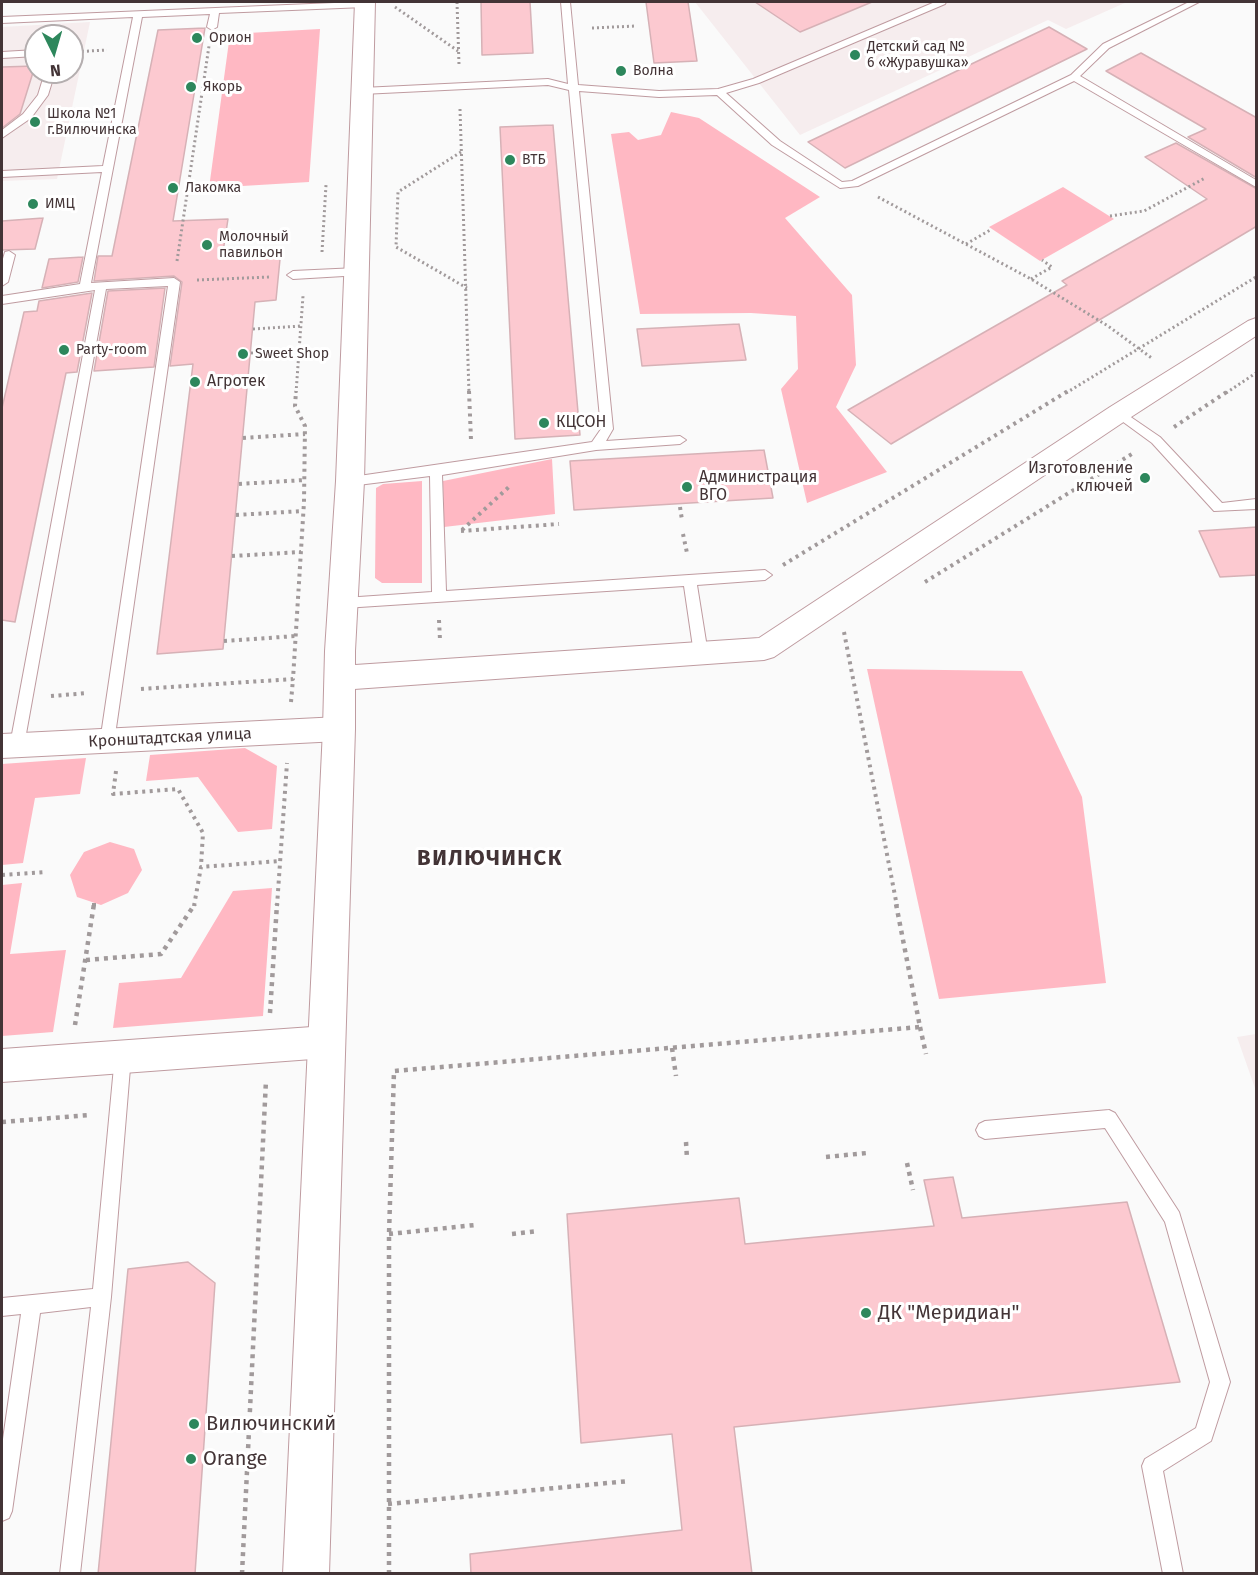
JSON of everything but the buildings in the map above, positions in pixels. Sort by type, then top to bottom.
[{"type":"main road","points":[[306,1574],[340,678],[350,481],[365,3]]},
{"type":"street","points":[[340,678],[764,649],[1176,375],[1257,326]]},
{"type":"street","name":"Кронштадтская улица","points":[[9,745],[339,729]]},
{"type":"street","points":[[2,1066],[326,1042]]},
{"type":"lane","points":[[565,2],[607,429],[596,446]]},
{"type":"lane","points":[[362,91],[548,82],[574,88],[659,94],[719,92],[756,81],[942,2]]},
{"type":"lane","points":[[719,92],[776,143],[840,184],[854,184],[1074,77],[1106,46],[1195,2]]},
{"type":"lane","points":[[2,20],[215,10],[227,6],[365,3]]},
{"type":"lane","points":[[212,27],[215,10]]},
{"type":"lane","points":[[84,287],[138,14]]},
{"type":"lane","points":[[2,55],[24,54]]},
{"type":"lane","points":[[1074,77],[1257,184]]},
{"type":"lane","points":[[2,135],[27,116],[43,95],[46,84]]},
{"type":"lane","points":[[2,174],[107,169]]},
{"type":"lane","points":[[2,282],[9,255]]},
{"type":"lane","points":[[299,275],[357,272]]},
{"type":"lane","points":[[2,300],[84,287],[174,282],[107,742]]},
{"type":"lane","points":[[9,745],[28,690],[100,286]]},
{"type":"lane","points":[[1119,413],[1156,440],[1219,508],[1257,504]]},
{"type":"lane","points":[[350,481],[436,471],[596,446],[680,440]]},
{"type":"lane","points":[[436,471],[439,597]]},
{"type":"lane","points":[[344,603],[765,575]]},
{"type":"lane","points":[[690,580],[701,654]]},
{"type":"lane","points":[[70,1574],[102,1297],[123,1056]]},
{"type":"lane","points":[[985,1130],[1109,1119],[1173,1218],[1220,1382],[1204,1434],[1152,1466],[1173,1574]]},
{"type":"lane","points":[[2,1307],[102,1297]]},
{"type":"lane","points":[[2,1511],[32,1304]]},
{"type":"path","points":[[394,2],[394,6],[458,51]]},
{"type":"path","points":[[457,2],[472,465]]},
{"type":"path","points":[[568,29],[636,26]]},
{"type":"path","points":[[212,27],[174,282],[299,275],[301,326],[295,406],[305,426],[296,636],[268,1046],[242,1574]]},
{"type":"path","points":[[84,51],[132,49]]},
{"type":"path","points":[[461,152],[398,192],[396,247],[467,288]]},
{"type":"path","points":[[1110,216],[1144,211],[1226,166]]},
{"type":"path","points":[[854,184],[1031,279],[1108,326],[1138,350],[1176,375]]},
{"type":"path","points":[[965,244],[992,229]]},
{"type":"path","points":[[1031,279],[1052,267],[1042,260]]},
{"type":"path","points":[[765,575],[1257,277]]},
{"type":"path","points":[[253,329],[301,326]]},
{"type":"path","points":[[251,353],[299,350]]},
{"type":"path","points":[[924,582],[1156,440],[1257,373]]},
{"type":"path","points":[[243,438],[305,434]]},
{"type":"path","points":[[461,531],[545,454]]},
{"type":"path","points":[[239,484],[304,480]]},
{"type":"path","points":[[680,507],[682,520]]},
{"type":"path","points":[[236,515],[303,511]]},
{"type":"path","points":[[437,532],[559,524]]},
{"type":"path","points":[[683,534],[687,553]]},
{"type":"path","points":[[232,556],[301,552]]},
{"type":"path","points":[[439,597],[441,671]]},
{"type":"path","points":[[834,638],[844,632],[926,1054]]},
{"type":"path","points":[[224,640],[296,636]]},
{"type":"path","points":[[28,690],[116,691],[293,679]]},
{"type":"path","points":[[86,960],[161,954],[196,903],[203,832],[178,789],[112,794]]},
{"type":"path","points":[[201,867],[280,861]]},
{"type":"path","points":[[2,875],[45,872]]},
{"type":"path","points":[[69,1061],[94,903]]},
{"type":"path","points":[[389,1574],[389,1234],[394,1071],[920,1027]]},
{"type":"path","points":[[672,1048],[676,1076]]},
{"type":"path","points":[[2,1122],[117,1113]]},
{"type":"path","points":[[686,1142],[687,1159]]},
{"type":"path","points":[[826,1157],[867,1153]]},
{"type":"path","points":[[907,1163],[913,1190]]},
{"type":"path","points":[[389,1234],[475,1225]]},
{"type":"path","points":[[512,1234],[538,1232]]},
{"type":"path","points":[[388,1504],[629,1481]]},
{"type":"shaded area","name":"Детский сад № 6 «Журавушка»","points":[[695,2],[1127,2],[1066,29],[1048,20],[800,135]]},
{"type":"shaded area","name":"Школа №1 г.Вилючинска","points":[[90,22],[84,51],[84,24],[55,24]]},
{"type":"shaded area","name":"Школа №1 г.Вилючинска","points":[[24,26],[24,84],[77,84],[57,179],[2,181],[2,27]]},
{"type":"shaded area","points":[[320,29],[309,182],[209,188],[230,34]]},
{"type":"shaded area","points":[[671,112],[699,118],[820,197],[785,218],[852,295],[856,365],[836,407],[887,472],[807,503],[781,389],[798,369],[796,316],[751,313],[640,314],[611,134],[629,132],[638,140],[661,135]]},
{"type":"shaded area","points":[[1063,187],[1114,219],[1040,261],[989,227]]},
{"type":"shaded area","points":[[552,459],[555,514],[444,527],[443,481]]},
{"type":"shaded area","points":[[422,481],[422,583],[382,583],[375,578],[376,488],[383,484]]},
{"type":"shaded area","points":[[867,669],[1022,671],[1082,797],[1106,983],[939,999]]},
{"type":"shaded area","points":[[245,748],[277,766],[272,829],[238,832],[198,777],[146,781],[150,755]]},
{"type":"shaded area","points":[[86,758],[80,794],[35,798],[23,863],[2,865],[2,764]]},
{"type":"shaded area","points":[[110,842],[134,849],[142,870],[128,893],[101,905],[77,897],[70,875],[84,852]]},
{"type":"shaded area","points":[[22,883],[10,954],[66,950],[53,1032],[2,1036],[2,885]]},
{"type":"shaded area","points":[[272,888],[263,1016],[113,1028],[119,983],[181,978],[233,891]]},
{"type":"shaded area","points":[[1256,1034],[1256,1091],[1237,1037]]},
{"type":"place","name":"Орион","points":[[197,38]]},
{"type":"place","name":"Детский сад № 6 «Журавушка»","points":[[855,55]]},
{"type":"place","name":"Волна","points":[[621,71]]},
{"type":"place","name":"Якорь","points":[[191,87]]},
{"type":"place","name":"Школа №1 г.Вилючинска","points":[[35,122]]},
{"type":"place","name":"ВТБ","points":[[510,160]]},
{"type":"place","name":"Лакомка","points":[[173,188]]},
{"type":"place","name":"ИМЦ","points":[[33,204]]},
{"type":"place","name":"Молочный павильон","points":[[207,245]]},
{"type":"place","name":"Party-room","points":[[64,350]]},
{"type":"place","name":"Sweet Shop","points":[[243,354]]},
{"type":"place","name":"Агротек","points":[[195,382]]},
{"type":"place","name":"КЦСОН","points":[[544,423]]},
{"type":"place","name":"Изготовление ключей","points":[[1145,478]]},
{"type":"place","name":"Администрация ВГО","points":[[687,487]]},
{"type":"place","name":"ДК \"Меридиан\"","points":[[866,1313]]},
{"type":"place","name":"Вилючинский","points":[[194,1424]]},
{"type":"place","name":"Orange","points":[[191,1459]]},
{"type":"district","name":"ВИЛЮЧИНСК","points":[[490,859]]}]
